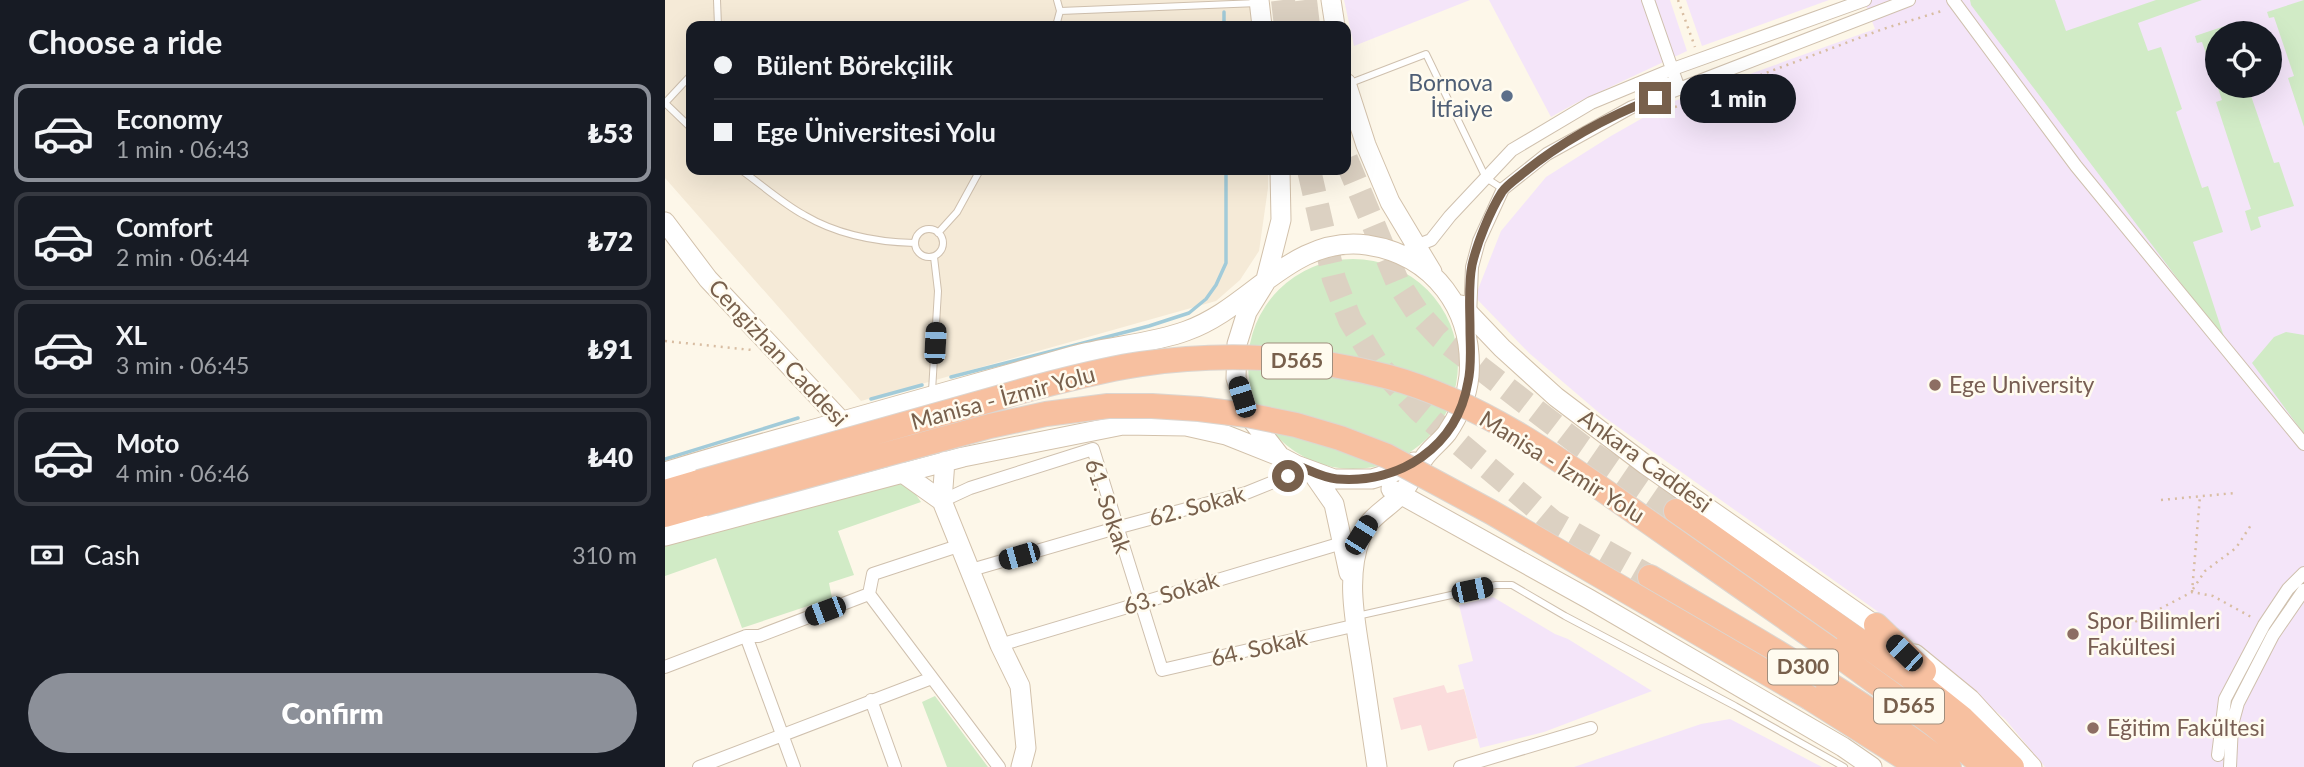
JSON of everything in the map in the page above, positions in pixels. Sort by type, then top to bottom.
[{"type":"highway","name":"Manisa - İzmir Yolu","points":[[665,515],[701,493],[1033,388],[1088,374],[1142,364],[1219,358],[1293,360],[1343,367],[1390,378],[1442,396],[1493,421],[1574,469],[1830,649],[1933,724],[1985,767]]},
{"type":"highway","name":"Manisa - İzmir Yolu","points":[[665,492],[701,493],[1046,414],[1108,406],[1152,406],[1247,415],[1318,432],[1387,456],[1491,512],[1810,698],[1919,767]]},
{"type":"highway","name":"Ankara Caddesi","points":[[1676,511],[1909,676],[1963,719],[2012,767]]},
{"type":"highway","name":"D300","points":[[1650,577],[1815,675],[1918,743],[1949,767]]},
{"type":"highway","points":[[1876,625],[1962,707],[2012,767]]},
{"type":"main road","points":[[1331,0],[1334,21]]},
{"type":"main road","points":[[1259,1],[1261,21]]},
{"type":"main road","name":"Ankara Caddesi","points":[[1351,99],[1366,145],[1390,202],[1416,246],[1436,277],[1502,348],[1556,397],[1646,465],[1876,625],[1970,699],[2032,767]]},
{"type":"main road","points":[[1280,175],[1281,220],[1265,283],[1247,312],[1237,344],[1236,378],[1248,415],[1334,504],[1353,587]]},
{"type":"main road","name":"Cengizhan Caddesi","points":[[665,207],[711,266],[848,419]]},
{"type":"main road","name":"Cengizhan Caddesi","points":[[665,222],[708,279],[776,352],[902,473]]},
{"type":"main road","points":[[665,472],[1080,354],[1185,332],[1218,317],[1300,256],[1332,246],[1365,245],[1398,253],[1436,277],[1453,301],[1465,327],[1470,354],[1469,382],[1461,410],[1446,434],[1426,455],[1401,494],[1370,520],[1361,535],[1354,560],[1356,620],[1377,767]]},
{"type":"main road","points":[[665,536],[945,461],[1123,425],[1186,426],[1226,435],[1334,479],[1372,479],[1400,470],[1426,455]]},
{"type":"main road","points":[[945,461],[942,501],[1000,645],[1020,686],[1026,748],[1021,767]]},
{"type":"main road","points":[[902,473],[942,501]]},
{"type":"main road","points":[[1372,479],[1734,683],[1872,767]]},
{"type":"street","points":[[1647,0],[1679,89]]},
{"type":"street","points":[[1398,253],[1431,240],[1450,216],[1513,150],[1591,103],[1673,69],[1865,0]]},
{"type":"street","points":[[1470,354],[1472,267],[1479,241],[1503,190],[1547,154],[1632,107],[1909,0]]},
{"type":"street","points":[[1951,4],[2076,166],[2304,444]]},
{"type":"street","name":"61. Sokak","points":[[942,501],[970,488],[1093,449],[1162,670]]},
{"type":"street","name":"62. Sokak","points":[[971,569],[1246,494],[1288,476],[1295,464]]},
{"type":"street","name":"63. Sokak","points":[[1000,645],[1342,542]]},
{"type":"street","points":[[961,545],[873,574],[869,594],[999,767]]},
{"type":"street","points":[[2218,755],[2219,729],[2225,699],[2264,625],[2288,589],[2304,573]]},
{"type":"street","points":[[2230,767],[2232,725],[2238,703],[2273,635],[2304,590]]},
{"type":"street","points":[[665,667],[746,636],[759,636],[869,594]]},
{"type":"street","name":"64. Sokak","points":[[1162,670],[1356,620]]},
{"type":"street","points":[[746,636],[794,767]]},
{"type":"street","points":[[699,767],[932,678]]},
{"type":"street","points":[[871,700],[895,767]]},
{"type":"street","points":[[1461,767],[1591,728]]},
{"type":"lane","points":[[717,0],[718,21]]},
{"type":"lane","points":[[1057,0],[1060,10],[1057,21]]},
{"type":"lane","points":[[1060,10],[1259,1]]},
{"type":"lane","points":[[1351,82],[1426,54],[1486,178],[1503,190]]},
{"type":"lane","points":[[686,80],[665,103],[686,123]]},
{"type":"lane","points":[[748,175],[803,215],[831,228],[866,239],[914,243]]},
{"type":"lane","points":[[938,233],[957,212],[978,175]]},
{"type":"lane","points":[[914,243],[921,231],[930,229],[938,233],[943,241],[943,246],[934,257],[938,291],[932,395]]},
{"type":"lane","points":[[914,243],[920,255],[934,257]]},
{"type":"lane","points":[[1356,620],[1496,585],[1512,585],[1844,767]]},
{"type":"path","points":[[1678,0],[1699,60]]},
{"type":"path","points":[[1675,107],[1951,4]]},
{"type":"path","points":[[665,341],[776,352]]},
{"type":"path","points":[[2161,500],[2235,493]]},
{"type":"path","points":[[2192,592],[2200,496]]},
{"type":"path","points":[[2129,625],[2192,592],[2205,571],[2236,548],[2251,525]]},
{"type":"path","points":[[2192,592],[2213,596],[2264,625]]},
{"type":"shaded area","points":[[665,0],[1251,0],[1253,21],[686,21],[686,175],[1268,175],[1259,251],[1240,280],[1216,301],[861,401],[665,178]]},
{"type":"shaded area","points":[[1344,0],[1470,0],[1354,46],[1351,21],[1349,21]]},
{"type":"shaded area","points":[[1489,0],[1670,0],[1687,51],[1551,117]]},
{"type":"shaded area","points":[[1686,0],[1829,0],[1702,46]]},
{"type":"shaded area","name":"Ege University","points":[[1864,0],[2304,0],[2304,767],[2045,767],[2005,719],[1877,611],[1604,417],[1529,353],[1475,297],[1501,231],[1546,177],[1669,103],[1875,29]]},
{"type":"shaded area","points":[[1493,597],[1652,691],[1544,732],[1480,748],[1458,665],[1473,661],[1459,605]]},
{"type":"shaded area","points":[[1444,685],[1447,693],[1464,689],[1477,738],[1428,751],[1421,725],[1401,730],[1393,698]]},
{"type":"shaded area","points":[[1730,719],[1822,767],[1574,767],[1701,724]]},
{"type":"green space","points":[[1970,0],[2055,0],[2066,31],[2156,0],[2202,0],[2138,23],[2148,51],[2161,47],[2182,109],[2176,112],[2202,188],[2208,186],[2223,232],[2193,242],[2226,343],[1971,5]]},
{"type":"green space","points":[[2304,0],[2304,127],[2288,78],[2294,76],[2282,41],[2282,21],[2269,18],[2267,12]]},
{"type":"green space","points":[[2205,33],[2205,51],[2202,42],[2197,43],[2195,36]]},
{"type":"green space","points":[[2221,98],[2252,98],[2274,163],[2279,162],[2294,206],[2258,217],[2261,227],[2251,231],[2245,211],[2251,209],[2216,102]]},
{"type":"green space","points":[[1353,259],[1393,267],[1427,290],[1450,324],[1458,364],[1450,404],[1427,438],[1393,461],[1353,469],[1313,461],[1279,438],[1256,404],[1248,364],[1256,324],[1279,290],[1313,267]]},
{"type":"green space","points":[[2286,332],[2304,335],[2304,434],[2252,363],[2274,337]]},
{"type":"green space","points":[[905,479],[921,502],[838,531],[854,575],[829,583],[832,598],[742,628],[716,558],[665,576],[665,537]]},
{"type":"green space","points":[[935,696],[988,767],[947,767],[922,702]]},
{"type":"waterway","points":[[1224,12],[1224,21]]},
{"type":"waterway","points":[[951,377],[1149,326],[1189,313],[1206,299],[1226,263],[1226,175]]},
{"type":"waterway","points":[[871,399],[922,385]]},
{"type":"waterway","points":[[665,459],[798,418]]},
{"type":"tunnel","points":[[1283,0],[1285,21]]},
{"type":"tunnel","points":[[1305,0],[1307,21]]},
{"type":"tunnel","points":[[1351,171],[1397,281],[1417,312],[1440,337],[1583,447],[1676,511]]},
{"type":"tunnel","points":[[1310,175],[1334,279],[1350,320],[1377,364],[1419,410],[1553,522],[1650,577]]},
{"type":"place","name":"Bornova İtfaiye","points":[[1507,96]]},
{"type":"place","name":"Ege University","points":[[1935,385]]},
{"type":"place","name":"Spor Bilimleri Fakültesi","points":[[2073,634]]},
{"type":"place","name":"Eğitim Fakültesi","points":[[2093,728]]},
{"type":"route","points":[[1288,476],[1296,465],[1334,479],[1372,479],[1400,470],[1426,455],[1446,434],[1461,410],[1469,382],[1472,267],[1479,241],[1503,190],[1547,154],[1632,107],[1655,98]]}]
